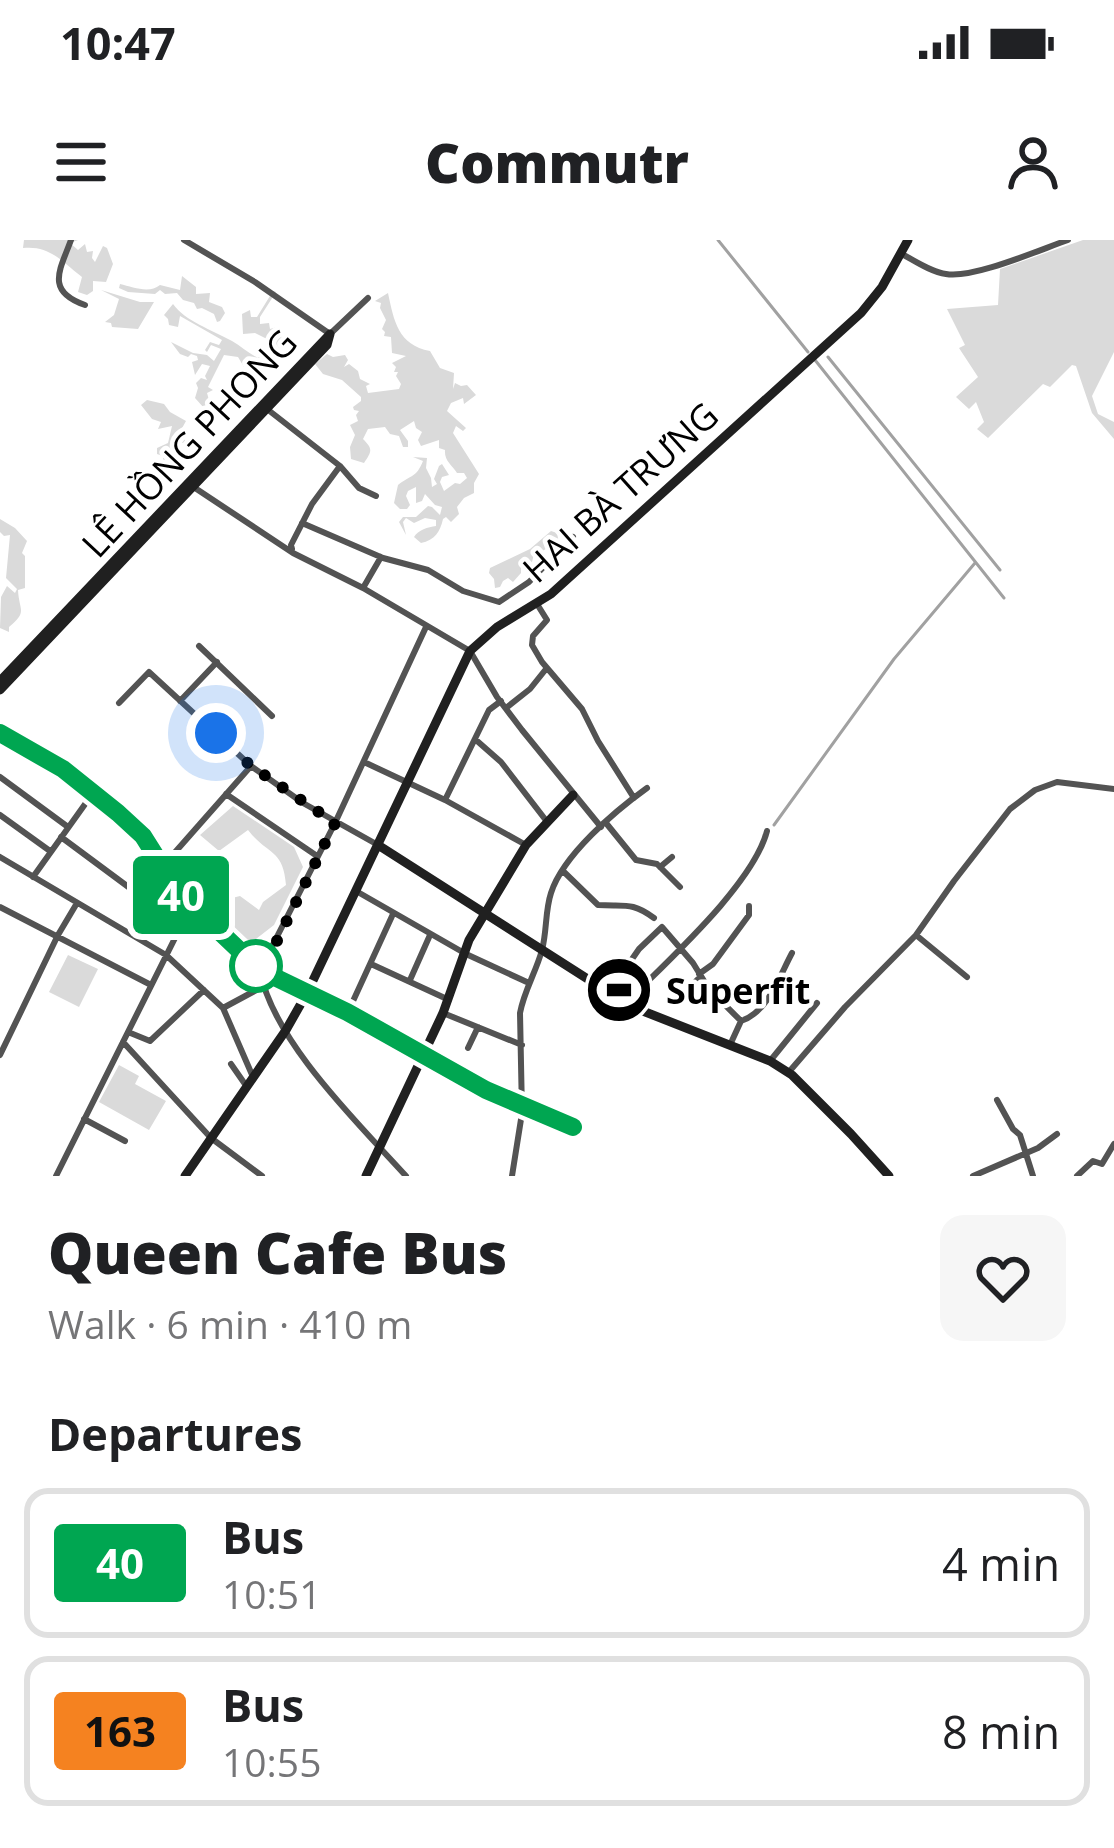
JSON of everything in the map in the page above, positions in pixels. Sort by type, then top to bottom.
[{"type":"street","points":[[70,240],[58,284],[69,298],[85,305]]},
{"type":"street","points":[[184,240],[330,334],[368,298]]},
{"type":"street","name":"HAI BÀ TRƯNG","points":[[184,1176],[307,993],[470,651],[496,627],[537,604],[861,313],[908,240]]},
{"type":"street","points":[[901,253],[940,274],[956,275],[1067,240]]},
{"type":"street","name":"LÊ HỒNG PHONG","points":[[0,686],[327,345],[330,334]]},
{"type":"street","name":"LÊ HỒNG PHONG","points":[[191,486],[330,334]]},
{"type":"street","points":[[267,409],[340,466],[359,488],[376,496]]},
{"type":"street","points":[[293,553],[291,545],[302,523],[340,466]]},
{"type":"street","points":[[191,486],[293,553],[470,651],[503,704],[572,795],[636,860],[653,862],[680,887]]},
{"type":"street","points":[[302,523],[381,557],[428,569],[463,591],[499,602],[529,582],[573,537]]},
{"type":"street","points":[[363,588],[381,557]]},
{"type":"street","points":[[537,604],[547,620],[531,642],[582,709],[634,798]]},
{"type":"street","points":[[406,1176],[328,1093],[286,1030],[263,986],[260,970],[426,628]]},
{"type":"street","points":[[199,646],[272,716]]},
{"type":"street","points":[[181,701],[217,662]]},
{"type":"street","points":[[445,800],[489,710],[530,689],[547,668]]},
{"type":"street","points":[[119,703],[149,672],[251,766],[335,823],[378,845],[626,1003],[788,1072],[889,1176]]},
{"type":"street","points":[[0,733],[48,760],[126,820],[143,836],[179,893],[260,970],[347,1012],[486,1090],[573,1127]]},
{"type":"street","points":[[476,740],[501,762],[548,823]]},
{"type":"street","points":[[364,762],[526,845]]},
{"type":"street","points":[[162,867],[251,766]]},
{"type":"street","points":[[0,777],[68,827]]},
{"type":"street","points":[[788,1072],[916,935],[1010,809],[1035,790],[1057,782],[1114,789]]},
{"type":"street","points":[[512,1176],[522,1105],[520,1013],[543,948],[553,887],[604,825],[647,788]]},
{"type":"street","points":[[33,877],[93,793]]},
{"type":"street","points":[[226,794],[317,856]]},
{"type":"street","points":[[366,1176],[443,1013],[462,951],[526,845],[572,795]]},
{"type":"street","points":[[0,814],[50,851]]},
{"type":"street","points":[[626,1003],[744,874],[766,831]]},
{"type":"street","points":[[61,837],[181,926]]},
{"type":"street","points":[[0,856],[166,955],[223,1008],[250,1082]]},
{"type":"street","points":[[660,867],[672,857]]},
{"type":"street","points":[[563,871],[598,905],[632,905],[654,918]]},
{"type":"street","points":[[356,891],[529,983]]},
{"type":"street","points":[[0,1055],[77,903]]},
{"type":"street","points":[[56,1176],[191,905]]},
{"type":"street","points":[[682,995],[719,957],[749,915],[749,906]]},
{"type":"street","points":[[0,907],[151,985]]},
{"type":"street","points":[[347,1012],[394,914]]},
{"type":"street","points":[[610,991],[639,949],[662,927],[709,989],[741,1021]]},
{"type":"street","points":[[410,980],[430,934]]},
{"type":"street","points":[[916,935],[967,977]]},
{"type":"street","points":[[730,1045],[741,1021],[757,1014],[792,953]]},
{"type":"street","points":[[371,964],[447,999]]},
{"type":"street","points":[[223,1008],[263,986]]},
{"type":"street","points":[[128,1032],[150,1041],[204,990]]},
{"type":"street","points":[[770,1061],[817,1003]]},
{"type":"street","points":[[443,1013],[522,1045]]},
{"type":"street","points":[[468,1048],[478,1027]]},
{"type":"street","points":[[485,1047],[492,1033]]},
{"type":"street","points":[[123,1042],[211,1138],[262,1176]]},
{"type":"street","points":[[231,1064],[250,1082]]},
{"type":"street","points":[[998,1100],[1027,1151],[1033,1176]]},
{"type":"street","points":[[84,1119],[125,1141]]},
{"type":"street","points":[[973,1176],[1057,1134]]},
{"type":"street","points":[[1077,1176],[1093,1160],[1102,1164],[1114,1144]]},
{"type":"shaded area","points":[[24,240],[78,240],[70,243],[78,250],[85,244],[95,262],[103,246],[113,264],[106,282],[93,281],[93,291],[87,295],[78,292],[82,277],[48,252],[23,248]]},
{"type":"shaded area","points":[[1083,240],[1114,240],[1114,352],[1092,396],[1098,414],[1114,422],[1114,439],[1092,413],[1072,365],[1050,387],[1043,384],[988,438],[977,429],[984,422],[976,402],[969,409],[956,397],[978,377],[959,348],[965,345],[947,309],[998,305],[1000,269]]},
{"type":"shaded area","points":[[182,276],[196,287],[196,294],[210,293],[209,302],[222,307],[225,313],[220,321],[177,293],[119,288],[120,284],[146,289],[160,285],[180,290]]},
{"type":"shaded area","points":[[101,290],[154,302],[138,329],[112,327],[105,322],[114,315],[119,299]]},
{"type":"shaded area","points":[[273,291],[260,324],[269,323],[270,329],[284,332],[292,350],[284,348],[262,366],[261,377],[251,381],[258,370],[249,364],[244,367],[238,357],[224,355],[208,387],[213,390],[207,393],[204,408],[195,398],[196,383],[207,380],[210,366],[202,364],[195,375],[192,362],[197,356],[180,354],[171,342],[214,361],[221,349],[211,345],[205,350],[210,342],[219,345],[222,340],[180,316],[178,327],[169,325],[164,315],[173,304],[258,358],[271,341],[255,333],[243,334],[242,314],[250,310],[251,317],[257,317]]},
{"type":"shaded area","points":[[388,293],[404,337],[430,351],[440,368],[454,373],[453,389],[455,383],[467,385],[476,395],[464,404],[463,398],[451,403],[447,411],[466,428],[456,426],[453,433],[479,474],[474,493],[464,498],[451,522],[443,519],[436,535],[421,543],[414,537],[436,526],[436,520],[414,523],[406,518],[406,535],[399,522],[403,517],[416,517],[428,506],[440,515],[442,507],[425,494],[416,503],[416,487],[408,491],[407,509],[394,503],[398,485],[416,473],[423,461],[413,457],[427,458],[432,487],[442,464],[449,475],[440,482],[444,491],[467,478],[449,463],[439,440],[421,446],[422,432],[414,421],[400,430],[408,447],[385,427],[368,429],[363,439],[370,448],[369,456],[364,463],[351,459],[355,435],[350,425],[358,421],[359,411],[353,407],[361,397],[315,364],[327,354],[345,355],[344,367],[349,364],[370,384],[368,393],[399,389],[392,363],[406,356],[392,353],[391,337],[384,336],[382,329],[386,320],[381,303],[375,301]]},
{"type":"shaded area","points":[[147,400],[164,404],[186,421],[181,430],[186,443],[175,443],[168,462],[157,454],[157,448],[168,443],[172,426],[158,429],[161,422],[141,405]]},
{"type":"shaded area","points":[[0,519],[27,541],[22,553],[25,588],[18,590],[20,614],[9,632],[0,628],[1,597],[7,586],[15,593],[17,589],[6,578],[10,535],[0,532]]},
{"type":"shaded area","points":[[551,531],[557,533],[559,543],[551,545],[552,552],[549,547],[535,550],[531,566],[521,568],[513,582],[508,578],[495,588],[490,568],[530,549]]},
{"type":"shaded area","points":[[233,806],[294,847],[303,867],[274,925],[247,946],[210,910],[220,901],[240,896],[259,910],[286,885],[278,858],[248,830],[219,851],[200,835]]},
{"type":"shaded area","points":[[68,955],[98,969],[79,1007],[49,992]]},
{"type":"shaded area","points":[[119,1065],[139,1076],[135,1084],[166,1101],[149,1130],[99,1102]]},
{"type":"waterway","points":[[718,240],[808,352]]},
{"type":"waterway","points":[[828,357],[1000,570]]},
{"type":"waterway","points":[[815,360],[1004,598]]},
{"type":"waterway","points":[[774,825],[894,659],[975,563]]},
{"type":"bus line","name":"40","points":[[0,733],[63,769],[118,813],[143,836],[179,893],[260,970],[347,1012],[486,1090],[573,1127]]},
{"type":"place","name":"Superfit","points":[[619,990]]},
{"type":"route","points":[[216,733],[251,766],[335,823],[267,961],[260,970],[256,966]]}]
